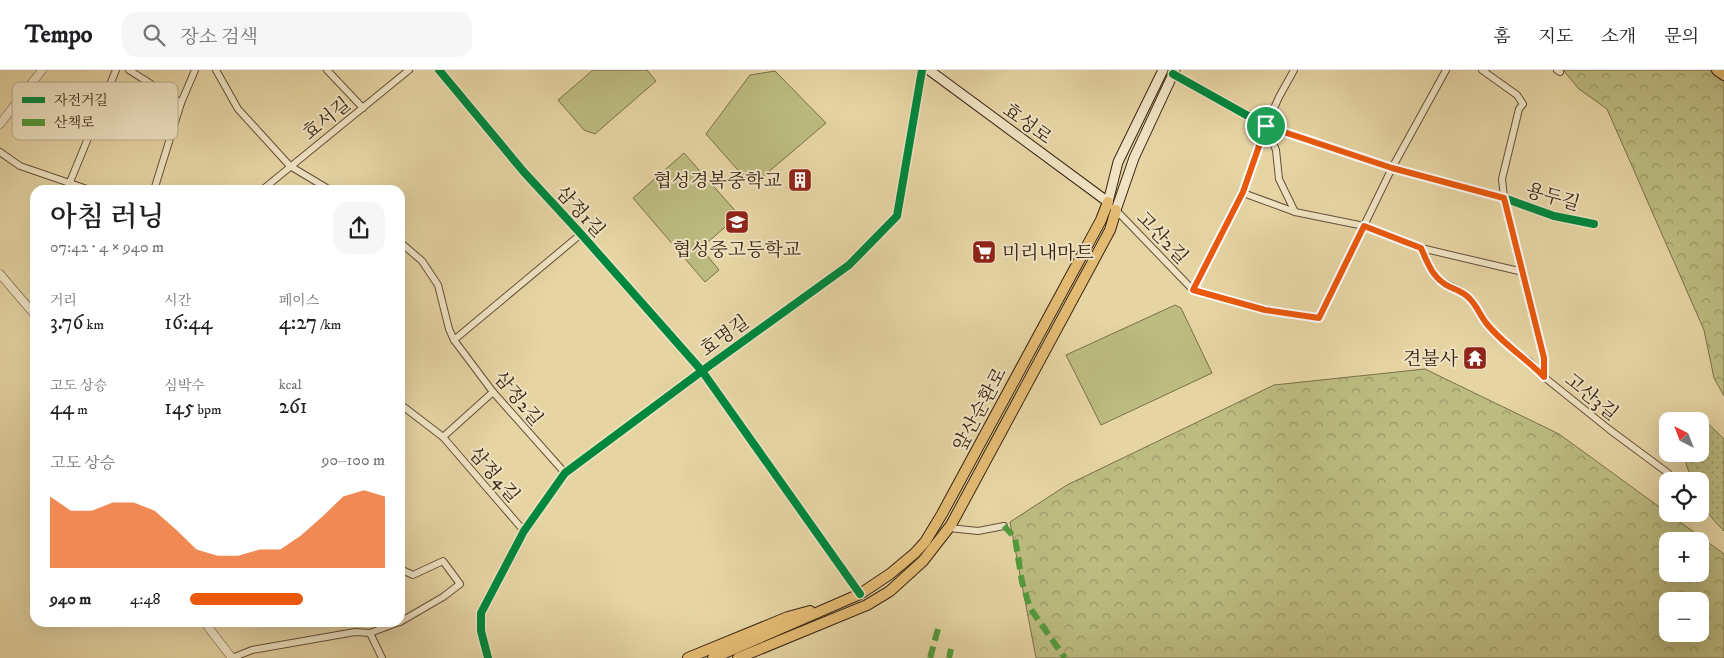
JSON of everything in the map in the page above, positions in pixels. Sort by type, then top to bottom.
[{"type":"highway","points":[[1717,70],[1724,75]]},
{"type":"highway","name":"앞산순환로","points":[[738,658],[867,605],[890,591],[923,561],[949,528],[1110,230],[1112,206]]},
{"type":"highway","name":"앞산순환로","points":[[713,658],[860,594],[890,574],[925,542],[1102,220],[1112,206]]},
{"type":"highway","points":[[688,658],[788,617],[844,602]]},
{"type":"highway","points":[[753,658],[830,625],[848,613]]},
{"type":"main road","name":"효성로","points":[[929,70],[1112,206]]},
{"type":"main road","name":"앞산순환로","points":[[1112,206],[1118,162],[1163,70]]},
{"type":"main road","name":"앞산순환로","points":[[1112,206],[1174,72]]},
{"type":"street","points":[[33,82],[42,70]]},
{"type":"street","points":[[111,82],[116,70]]},
{"type":"street","points":[[129,70],[148,82]]},
{"type":"street","points":[[178,113],[195,70]]},
{"type":"street","points":[[216,70],[238,109],[290,166],[322,185]]},
{"type":"street","points":[[327,70],[363,108]]},
{"type":"street","name":"효서길","points":[[268,185],[409,70]]},
{"type":"street","name":"삼정1길","points":[[440,70],[523,172],[581,234],[702,371],[860,594]]},
{"type":"street","name":"효명길","points":[[488,658],[481,630],[481,613],[524,531],[565,473],[850,264],[897,216],[922,70]]},
{"type":"street","name":"고산2길","points":[[1112,206],[1193,290],[1243,192],[1266,126],[1294,70]]},
{"type":"street","points":[[1193,290],[1265,310],[1319,318],[1392,168],[1446,70]]},
{"type":"street","name":"용두길","points":[[1482,70],[1517,95],[1523,104],[1519,109],[1502,179],[1504,198],[1544,358],[1544,377]]},
{"type":"street","points":[[1174,72],[1266,126],[1392,168],[1504,198]]},
{"type":"street","points":[[0,124],[12,109]]},
{"type":"street","points":[[1266,126],[1276,150],[1279,179],[1295,212]]},
{"type":"street","points":[[70,182],[87,140]]},
{"type":"street","points":[[156,185],[170,140]]},
{"type":"street","points":[[0,152],[20,166],[78,185]]},
{"type":"street","points":[[1243,192],[1295,212],[1364,226],[1421,248],[1523,272]]},
{"type":"street","name":"용두길","points":[[1504,198],[1554,216],[1594,224]]},
{"type":"street","points":[[454,340],[581,234]]},
{"type":"street","name":"삼정2길","points":[[405,246],[422,261],[438,285],[449,329],[454,340],[493,392],[565,473]]},
{"type":"street","name":"고산3길","points":[[1421,248],[1429,267],[1437,279],[1459,290],[1471,299],[1488,325],[1514,351],[1529,361],[1544,377],[1610,430],[1648,456],[1667,472]]},
{"type":"street","points":[[0,274],[30,309]]},
{"type":"street","points":[[443,437],[493,392]]},
{"type":"street","name":"삼정4길","points":[[405,408],[443,437],[524,531]]},
{"type":"street","points":[[949,528],[978,531],[1004,526]]},
{"type":"street","points":[[405,571],[413,575],[443,561],[460,584],[443,597],[405,619]]},
{"type":"street","points":[[208,627],[232,658],[252,650],[355,632],[370,633],[386,627]]},
{"type":"street","points":[[370,633],[382,658]]},
{"type":"green space","points":[[593,70],[647,70],[656,81],[595,134],[584,130],[558,100]]},
{"type":"green space","points":[[1563,70],[1709,70],[1724,81],[1724,396],[1714,378],[1704,330],[1607,109],[1579,89]]},
{"type":"green space","points":[[775,71],[826,123],[752,186],[706,134],[750,75]]},
{"type":"green space","points":[[684,153],[739,215],[701,248],[719,270],[705,282],[633,198]]},
{"type":"green space","points":[[1175,305],[1181,308],[1212,373],[1101,425],[1066,355]]},
{"type":"green space","points":[[1425,369],[1559,434],[1659,507],[1659,522],[1680,522],[1694,532],[1659,532],[1659,582],[1709,582],[1709,543],[1724,554],[1724,658],[1036,658],[1010,522],[1067,485],[1274,385]]},
{"type":"green space","points":[[1709,425],[1724,439],[1724,531],[1709,513],[1709,472],[1689,472],[1686,462],[1709,462]]},
{"type":"marked path","points":[[1004,526],[1015,538],[1022,582],[1030,608],[1065,658]]},
{"type":"marked path","points":[[930,658],[938,629]]},
{"type":"marked path","points":[[949,658],[951,649]]},
{"type":"cycle path","points":[[439,70],[523,171],[702,371],[860,594]]},
{"type":"cycle path","points":[[488,658],[481,631],[481,613],[524,531],[565,473],[849,265],[897,216],[922,70]]},
{"type":"cycle path","points":[[1173,74],[1266,126],[1392,168],[1504,198],[1554,216],[1594,224]]},
{"type":"place","name":"협성경복중학교","points":[[800,180]]},
{"type":"place","name":"협성중고등학교","points":[[737,222]]},
{"type":"place","name":"미리내마트","points":[[984,252]]},
{"type":"place","name":"견불사","points":[[1475,358]]},
{"type":"route","points":[[1266,126],[1392,168],[1504,198],[1544,358],[1544,377],[1529,361],[1514,351],[1488,325],[1471,299],[1459,290],[1437,279],[1429,267],[1421,248],[1364,226],[1319,318],[1265,310],[1193,290],[1243,192],[1266,126]]}]
